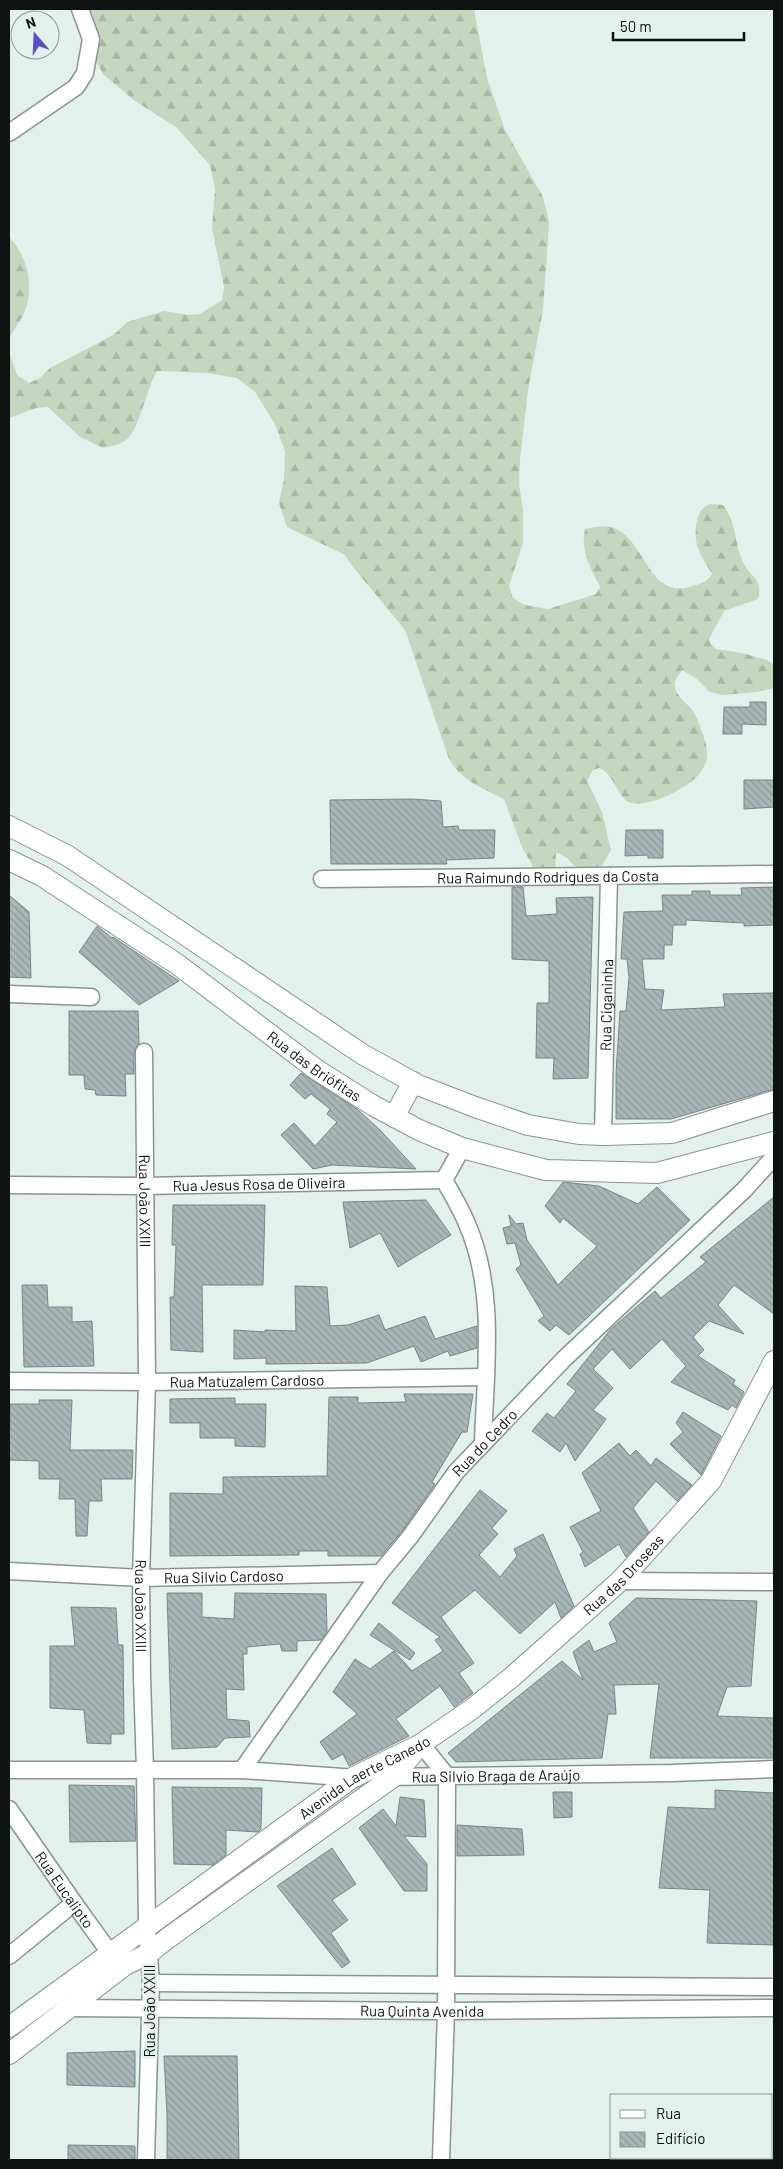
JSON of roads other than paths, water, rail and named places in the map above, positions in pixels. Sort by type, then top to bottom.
[{"type":"street","points":[[9,133],[76,87],[85,73],[91,39],[80,9]]},
{"type":"street","points":[[9,826],[68,856],[362,1054],[413,1082],[475,1107],[528,1125],[579,1134],[602,1135],[672,1133],[774,1101]]},
{"type":"street","name":"Rua das Briófitas","points":[[9,860],[42,876],[177,964],[317,1070],[394,1117],[462,1148],[546,1170],[657,1173],[774,1142]]},
{"type":"street","name":"Rua Raimundo Rodrigues da Costa","points":[[322,879],[774,874]]},
{"type":"street","name":"Rua Ciganinha","points":[[602,1135],[609,876]]},
{"type":"street","points":[[9,994],[91,997]]},
{"type":"street","name":"Rua João XXIII","points":[[144,1052],[147,1382],[141,1578],[147,1928],[151,1983],[146,2160]]},
{"type":"street","points":[[394,1117],[413,1082]]},
{"type":"street","points":[[462,1148],[444,1180],[468,1224],[486,1300],[483,1443]]},
{"type":"street","name":"Rua do Cedro","points":[[242,1770],[380,1573],[410,1537],[456,1472],[565,1358],[744,1190],[774,1157]]},
{"type":"street","name":"Rua Jesus Rosa de Oliveira","points":[[9,1185],[144,1186],[444,1180]]},
{"type":"street","name":"Rua das Droseas","points":[[421,1744],[472,1709],[512,1677],[620,1581],[711,1481],[769,1384],[774,1361]]},
{"type":"street","name":"Rua Matuzalem Cardoso","points":[[9,1381],[147,1382],[485,1377]]},
{"type":"street","name":"Rua Silvio Cardoso","points":[[9,1571],[141,1578],[380,1573]]},
{"type":"street","points":[[620,1581],[774,1582]]},
{"type":"street","points":[[421,1744],[447,1776],[446,2011],[441,2160]]},
{"type":"street","name":"Avenida Laerte Canedo","points":[[9,2027],[118,1959],[148,1954],[393,1777],[421,1744]]},
{"type":"street","name":"Avenida Laerte Canedo","points":[[10,2052],[70,2008],[147,1928],[352,1778],[421,1744]]},
{"type":"street","name":"Rua Silvio Braga de Araújo","points":[[9,1770],[242,1770],[352,1778],[672,1773],[774,1769]]},
{"type":"street","name":"Rua Eucalipto","points":[[9,1809],[74,1903],[118,1959]]},
{"type":"street","points":[[9,1956],[74,1903]]},
{"type":"street","name":"Rua Quinta Avenida","points":[[151,1983],[774,1987]]},
{"type":"street","name":"Rua Quinta Avenida","points":[[70,2008],[151,2007],[446,2011],[774,2008]]}]
